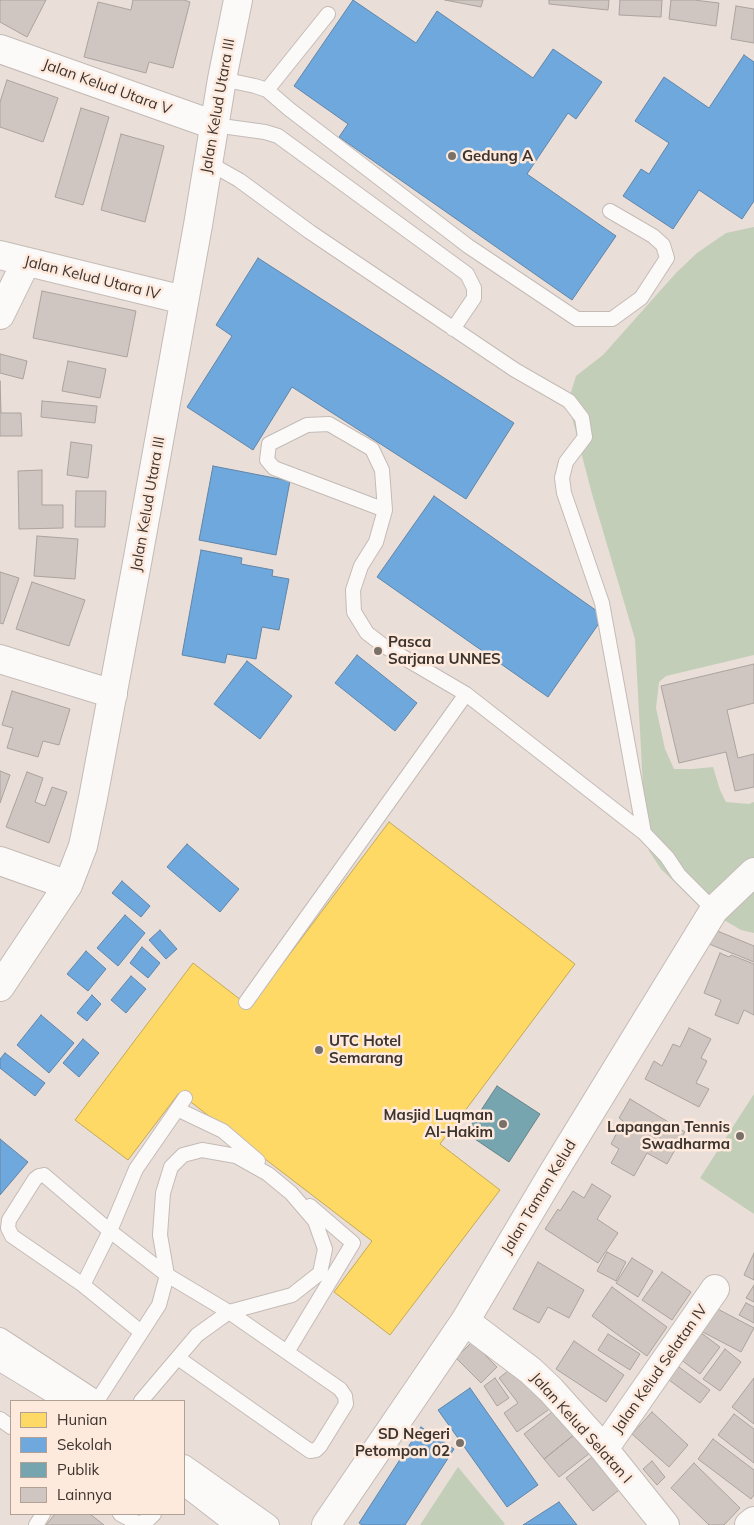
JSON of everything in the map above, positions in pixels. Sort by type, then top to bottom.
[{"type":"street","name":"Jalan Kelud Utara III","points":[[0,987],[68,885],[83,846],[113,694],[207,162],[238,0]]},
{"type":"street","name":"Jalan Kelud Utara V","points":[[0,49],[214,126]]},
{"type":"street","name":"Jalan Kelud Utara IV","points":[[0,255],[184,300]]},
{"type":"street","points":[[0,315],[26,262]]},
{"type":"street","points":[[0,659],[113,694]]},
{"type":"street","points":[[0,861],[68,885]]},
{"type":"street","name":"Jalan Taman Kelud","points":[[326,1525],[465,1321],[553,1172],[714,910],[754,872]]},
{"type":"street","name":"Jalan Kelud Selatan IV","points":[[604,1449],[715,1289]]},
{"type":"street","name":"Jalan Kelud Selatan I","points":[[465,1321],[531,1371],[604,1449],[665,1525]]},
{"type":"street","points":[[0,1338],[94,1400]]},
{"type":"street","points":[[0,1356],[72,1400]]},
{"type":"street","points":[[185,1466],[269,1525]]},
{"type":"street","points":[[185,1481],[242,1525]]},
{"type":"street","points":[[750,1525],[754,1521]]},
{"type":"lane","points":[[267,90],[328,14]]},
{"type":"lane","points":[[222,79],[267,90],[468,246],[577,319],[612,319],[641,298],[667,258],[663,245],[653,236],[610,211]]},
{"type":"lane","points":[[214,126],[265,132],[278,136],[466,274],[474,288],[474,298],[453,329]]},
{"type":"lane","points":[[207,162],[238,180],[310,232],[514,370],[569,401],[582,418],[584,437],[566,462],[562,478],[564,493],[602,603],[644,833]]},
{"type":"lane","points":[[385,510],[274,468],[267,460],[270,444],[306,425],[329,424],[372,450],[382,470],[385,510],[376,542],[361,566],[353,590],[354,612],[367,633],[384,646],[466,694],[644,833],[667,857],[679,875],[714,910]]},
{"type":"lane","points":[[246,1002],[466,694]]},
{"type":"lane","points":[[83,1285],[110,1231],[136,1169],[181,1104],[223,1131],[353,1243],[287,1352]]},
{"type":"lane","points":[[97,1400],[159,1305],[167,1275],[160,1235],[163,1192],[171,1167],[183,1155],[202,1150],[236,1156],[268,1174],[291,1193],[315,1221],[325,1249],[320,1273],[292,1295],[229,1312],[197,1335],[142,1400]]},
{"type":"lane","points":[[141,1332],[83,1285],[12,1236],[8,1228],[9,1220],[35,1179],[39,1176],[44,1175],[110,1231],[167,1275],[229,1312],[340,1389],[345,1396],[346,1404],[320,1446],[316,1450],[310,1451],[178,1358]]},
{"type":"lane","points":[[122,1515],[137,1523],[147,1521],[153,1515]]},
{"type":"green space","points":[[754,227],[754,655],[666,676],[659,682],[656,708],[665,749],[674,769],[713,767],[726,802],[749,804],[754,802],[754,933],[741,930],[697,904],[661,869],[649,851],[643,786],[635,639],[592,494],[568,402],[576,376],[603,355],[676,273],[697,253],[726,233]]},
{"type":"green space","name":"Lapangan Tennis Swadharma","points":[[754,1094],[754,1214],[700,1178]]},
{"type":"green space","points":[[458,1467],[505,1524],[420,1525]]},
{"type":"building: Hunian","name":"UTC Hotel Semarang","points":[[389,822],[575,964],[440,1144],[500,1190],[390,1335],[334,1292],[372,1241],[179,1093],[128,1160],[75,1120],[193,963],[250,1007]]},
{"type":"building: Sekolah","name":"Gedung A","points":[[353,0],[416,43],[437,11],[533,78],[553,49],[602,82],[576,119],[568,113],[527,174],[616,236],[572,300],[339,137],[348,124],[294,86]]},
{"type":"building: Sekolah","points":[[744,55],[754,62],[754,201],[742,219],[699,190],[673,229],[623,196],[641,169],[649,174],[669,143],[635,121],[664,77],[709,108]]},
{"type":"building: Sekolah","points":[[258,258],[514,423],[466,499],[292,387],[253,450],[187,407],[232,336],[216,325]]},
{"type":"building: Sekolah","points":[[213,466],[290,481],[276,555],[199,540]]},
{"type":"building: Sekolah","points":[[434,496],[604,616],[548,697],[377,577]]},
{"type":"building: Sekolah","points":[[201,550],[242,558],[241,564],[273,570],[272,576],[289,579],[279,630],[262,627],[256,659],[227,654],[225,663],[182,655]]},
{"type":"building: Sekolah","points":[[357,655],[417,703],[395,731],[335,683]]},
{"type":"building: Sekolah","points":[[247,661],[292,696],[260,739],[214,704]]},
{"type":"building: Sekolah","points":[[187,844],[239,889],[220,912],[167,867]]},
{"type":"building: Sekolah","points":[[122,881],[150,906],[141,917],[112,893]]},
{"type":"building: Sekolah","points":[[125,915],[145,933],[118,966],[97,948]]},
{"type":"building: Sekolah","points":[[160,930],[177,949],[166,959],[149,940]]},
{"type":"building: Sekolah","points":[[142,947],[160,963],[148,978],[130,963]]},
{"type":"building: Sekolah","points":[[86,951],[106,969],[88,991],[67,974]]},
{"type":"building: Sekolah","points":[[131,976],[146,989],[126,1013],[111,1000]]},
{"type":"building: Sekolah","points":[[92,995],[101,1004],[87,1021],[77,1013]]},
{"type":"building: Sekolah","points":[[41,1015],[74,1043],[49,1073],[17,1045]]},
{"type":"building: Sekolah","points":[[83,1039],[99,1053],[79,1077],[63,1063]]},
{"type":"building: Sekolah","points":[[5,1053],[45,1083],[35,1096],[0,1068],[0,1059]]},
{"type":"building: Sekolah","points":[[0,1139],[28,1162],[0,1195]]},
{"type":"building: Sekolah","points":[[470,1388],[538,1485],[507,1507],[438,1410]]},
{"type":"building: Sekolah","points":[[421,1427],[454,1449],[405,1525],[362,1525],[359,1523]]},
{"type":"building: Sekolah","points":[[559,1502],[577,1525],[523,1525]]},
{"type":"building: Publik","name":"Masjid Luqman Al-Hakim","points":[[497,1086],[540,1114],[509,1162],[466,1133]]},
{"type":"building: Lainnya","points":[[0,0],[46,0],[27,37],[0,22]]},
{"type":"building: Lainnya","points":[[133,0],[184,0],[190,2],[173,68],[149,62],[146,73],[84,57],[98,2],[131,10]]},
{"type":"building: Lainnya","points":[[445,0],[483,0],[481,7]]},
{"type":"building: Lainnya","points":[[549,0],[609,0],[608,10],[549,4]]},
{"type":"building: Lainnya","points":[[620,0],[662,0],[661,17],[619,15]]},
{"type":"building: Lainnya","points":[[671,0],[719,3],[716,26],[669,19]]},
{"type":"building: Lainnya","points":[[736,6],[754,9],[754,43],[731,39]]},
{"type":"building: Lainnya","points":[[7,80],[58,98],[43,142],[0,127],[0,102]]},
{"type":"building: Lainnya","points":[[81,108],[109,117],[83,205],[55,197]]},
{"type":"building: Lainnya","points":[[121,134],[164,146],[145,222],[101,210]]},
{"type":"building: Lainnya","points":[[42,291],[136,311],[127,357],[33,338]]},
{"type":"building: Lainnya","points":[[0,354],[27,361],[23,379],[0,373]]},
{"type":"building: Lainnya","points":[[68,361],[106,369],[100,398],[62,391]]},
{"type":"building: Lainnya","points":[[0,381],[1,413],[21,413],[22,436],[0,436]]},
{"type":"building: Lainnya","points":[[42,401],[97,406],[95,423],[41,417]]},
{"type":"building: Lainnya","points":[[71,442],[92,445],[88,478],[67,475]]},
{"type":"building: Lainnya","points":[[42,470],[42,505],[63,505],[63,528],[19,529],[18,471]]},
{"type":"building: Lainnya","points":[[76,491],[106,491],[105,527],[75,527]]},
{"type":"building: Lainnya","points":[[37,536],[78,539],[75,579],[34,576]]},
{"type":"building: Lainnya","points":[[0,572],[19,578],[3,624],[0,623]]},
{"type":"building: Lainnya","points":[[32,582],[85,600],[69,646],[16,629]]},
{"type":"building: Lainnya","points":[[754,664],[754,703],[727,710],[738,758],[754,754],[754,787],[735,791],[726,752],[679,763],[661,686]]},
{"type":"building: Lainnya","points":[[12,691],[70,709],[59,745],[43,741],[38,757],[7,748],[13,728],[2,725]]},
{"type":"building: Lainnya","points":[[0,771],[10,775],[0,803]]},
{"type":"building: Lainnya","points":[[27,772],[43,778],[35,802],[45,806],[52,787],[67,792],[49,843],[6,827]]},
{"type":"building: Lainnya","points":[[715,930],[754,946],[754,962],[709,944]]},
{"type":"building: Lainnya","points":[[720,953],[754,964],[754,1015],[744,1010],[738,1024],[715,1015],[721,1000],[704,993]]},
{"type":"building: Lainnya","points":[[689,1028],[711,1039],[701,1058],[707,1061],[696,1083],[709,1089],[699,1107],[645,1079],[654,1061],[662,1066],[673,1044],[680,1047]]},
{"type":"building: Lainnya","points":[[630,1099],[685,1132],[667,1164],[647,1153],[634,1176],[611,1163],[619,1149],[611,1144],[623,1121],[619,1118]]},
{"type":"building: Lainnya","points":[[592,1184],[611,1196],[597,1219],[618,1233],[598,1263],[545,1229],[573,1191],[584,1198]]},
{"type":"building: Lainnya","points":[[607,1252],[626,1262],[616,1281],[597,1271]]},
{"type":"building: Lainnya","points":[[754,1253],[754,1280],[744,1275]]},
{"type":"building: Lainnya","points":[[632,1258],[653,1271],[638,1297],[616,1283]]},
{"type":"building: Lainnya","points":[[538,1262],[584,1290],[569,1318],[548,1307],[539,1323],[513,1309]]},
{"type":"building: Lainnya","points":[[662,1272],[691,1292],[672,1320],[642,1300]]},
{"type":"building: Lainnya","points":[[754,1285],[754,1302],[746,1298]]},
{"type":"building: Lainnya","points":[[612,1287],[667,1327],[647,1356],[592,1316]]},
{"type":"building: Lainnya","points":[[746,1303],[754,1307],[754,1323],[739,1315]]},
{"type":"building: Lainnya","points":[[710,1305],[754,1328],[741,1352],[697,1329]]},
{"type":"building: Lainnya","points":[[692,1326],[720,1347],[700,1374],[672,1353]]},
{"type":"building: Lainnya","points":[[608,1334],[640,1354],[630,1370],[598,1350]]},
{"type":"building: Lainnya","points":[[574,1341],[624,1375],[606,1402],[556,1369]]},
{"type":"building: Lainnya","points":[[472,1342],[497,1367],[481,1383],[456,1358]]},
{"type":"building: Lainnya","points":[[725,1349],[741,1362],[720,1391],[703,1379]]},
{"type":"building: Lainnya","points":[[517,1364],[551,1408],[517,1432],[504,1413],[518,1403],[499,1378]]},
{"type":"building: Lainnya","points":[[675,1364],[710,1390],[700,1403],[665,1377]]},
{"type":"building: Lainnya","points":[[495,1378],[509,1398],[497,1406],[484,1386]]},
{"type":"building: Lainnya","points":[[754,1378],[754,1424],[732,1407]]},
{"type":"building: Lainnya","points":[[556,1409],[575,1434],[544,1459],[524,1434]]},
{"type":"building: Lainnya","points":[[652,1412],[688,1445],[669,1467],[632,1434]]},
{"type":"building: Lainnya","points":[[734,1414],[754,1429],[754,1463],[718,1435]]},
{"type":"building: Lainnya","points":[[575,1434],[590,1453],[559,1477],[544,1459]]},
{"type":"building: Lainnya","points":[[713,1439],[754,1470],[754,1495],[751,1499],[698,1459]]},
{"type":"building: Lainnya","points":[[592,1457],[619,1490],[593,1511],[566,1478]]},
{"type":"building: Lainnya","points":[[652,1461],[665,1477],[657,1485],[643,1469]]},
{"type":"building: Lainnya","points":[[694,1463],[740,1508],[724,1525],[709,1525],[671,1488]]},
{"type":"building: Lainnya","points":[[54,1515],[91,1515],[104,1525],[46,1525]]},
{"type":"place","name":"Gedung A","points":[[452,156]]},
{"type":"place","name":"Pasca Sarjana UNNES","points":[[378,651]]},
{"type":"place","name":"UTC Hotel Semarang","points":[[319,1050]]},
{"type":"place","name":"Masjid Luqman Al-Hakim","points":[[503,1124]]},
{"type":"place","name":"Lapangan Tennis Swadharma","points":[[740,1136]]},
{"type":"place","name":"SD Negeri Petompon 02","points":[[460,1443]]}]
